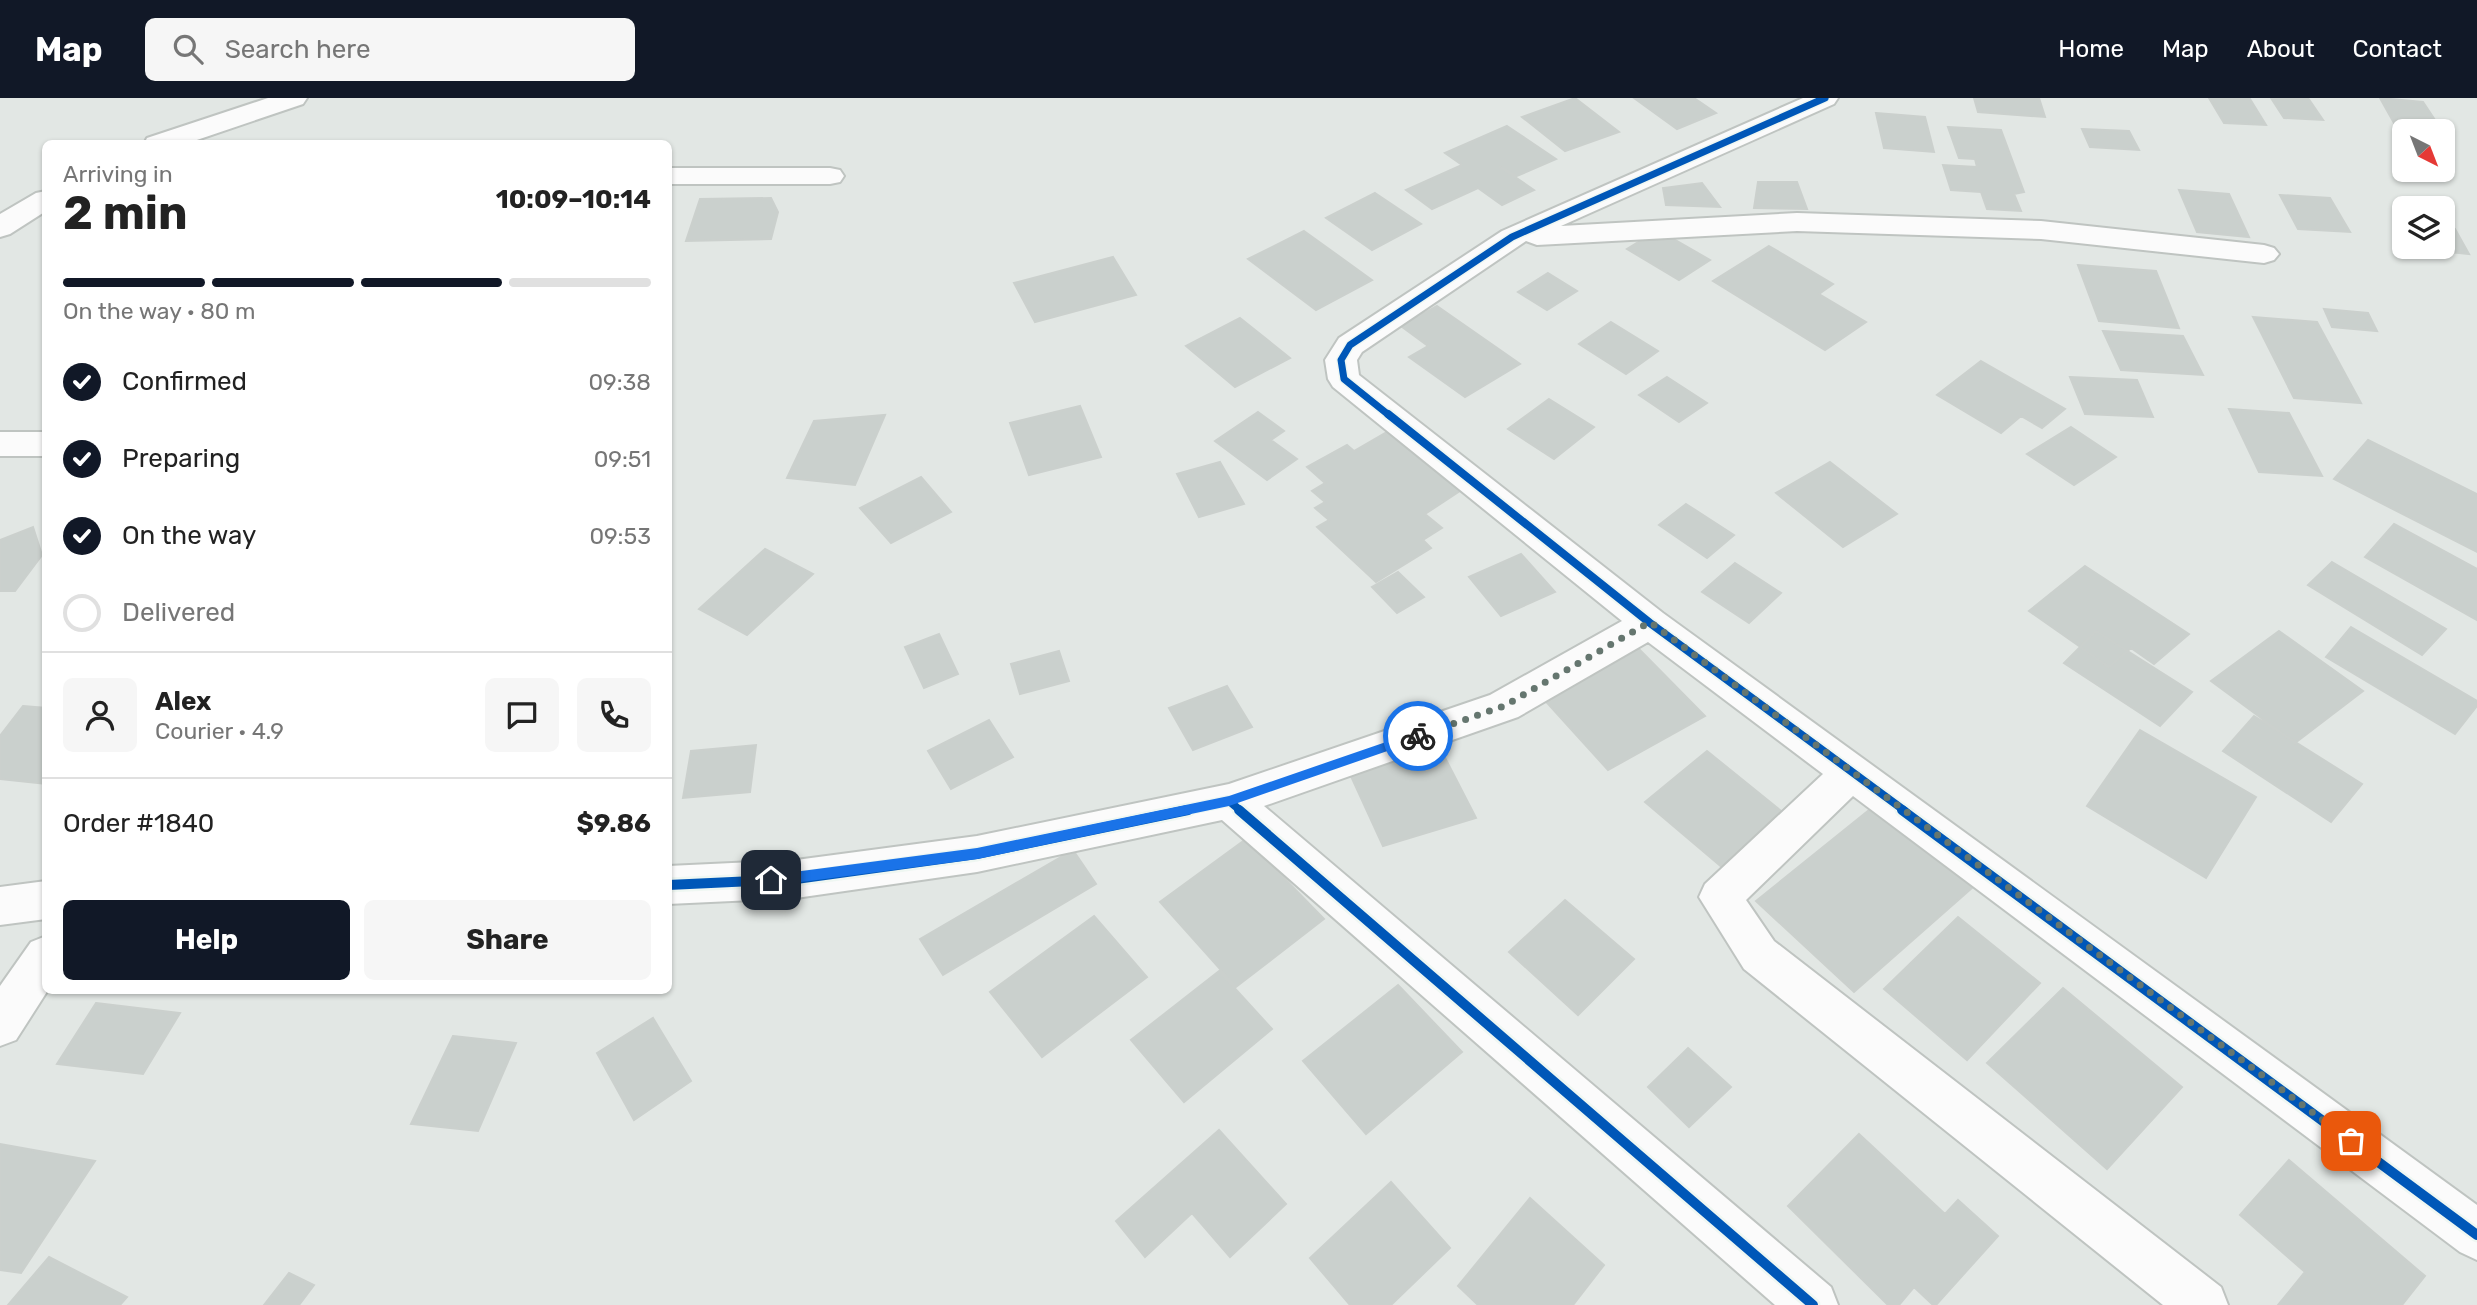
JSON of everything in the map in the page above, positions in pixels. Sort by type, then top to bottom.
[{"type":"street","points":[[169,140],[295,98]]},
{"type":"street","points":[[1825,98],[1512,237],[1350,345],[1341,360],[1344,379],[1650,622],[2477,1235]]},
{"type":"street","points":[[672,176],[830,176]]},
{"type":"street","points":[[0,228],[42,201]]},
{"type":"street","points":[[1512,237],[1797,222],[2041,230],[2264,254]]},
{"type":"street","points":[[0,444],[42,444]]},
{"type":"street","points":[[672,885],[796,879],[977,854],[1229,801],[1504,706],[1650,622]]},
{"type":"street","points":[[1852,772],[1720,897],[1759,956],[2203,1305]]},
{"type":"street","points":[[1229,801],[1812,1305]]},
{"type":"street","points":[[0,906],[42,901]]},
{"type":"street","points":[[0,1025],[42,962]]},
{"type":"building","points":[[1575,98],[1619,132],[1565,151],[1522,117]]},
{"type":"building","points":[[1634,98],[1694,98],[1716,113],[1677,129]]},
{"type":"building","points":[[1974,98],[2039,98],[2045,117],[1978,112]]},
{"type":"building","points":[[2209,98],[2250,99],[2266,125],[2224,123]]},
{"type":"building","points":[[2271,98],[2308,98],[2323,120],[2284,118]]},
{"type":"building","points":[[2380,98],[2423,102],[2434,119],[2392,119]]},
{"type":"building","points":[[1876,113],[1925,117],[1934,152],[1884,148]]},
{"type":"building","points":[[1507,126],[1556,159],[1517,176],[1499,166],[1534,190],[1502,205],[1478,188],[1432,209],[1406,190],[1462,165],[1445,153]]},
{"type":"building","points":[[1948,127],[2001,130],[2024,192],[2014,194],[2021,211],[1987,209],[1981,192],[1951,190],[1943,165],[1977,167],[1975,159],[1959,158]]},
{"type":"building","points":[[2082,129],[2129,131],[2139,150],[2090,147]]},
{"type":"building","points":[[1758,182],[1797,182],[1807,209],[1754,208]]},
{"type":"building","points":[[1702,183],[1720,207],[1666,205],[1663,188]]},
{"type":"building","points":[[2179,190],[2229,194],[2249,237],[2197,232]]},
{"type":"building","points":[[1375,193],[1421,224],[1372,250],[1326,218]]},
{"type":"building","points":[[2280,195],[2330,198],[2350,232],[2298,229]]},
{"type":"building","points":[[771,198],[778,212],[771,239],[686,241],[700,199]]},
{"type":"building","points":[[2455,229],[2469,254],[2455,253]]},
{"type":"building","points":[[1658,230],[1710,260],[1679,280],[1627,249]]},
{"type":"building","points":[[1304,231],[1372,280],[1316,310],[1248,259]]},
{"type":"building","points":[[1769,246],[1833,284],[1819,294],[1866,322],[1825,350],[1713,281]]},
{"type":"building","points":[[1113,257],[1136,295],[1035,322],[1014,283]]},
{"type":"building","points":[[2078,265],[2156,271],[2179,328],[2099,321]]},
{"type":"building","points":[[1548,273],[1577,291],[1547,310],[1518,292]]},
{"type":"building","points":[[1437,306],[1520,364],[1465,397],[1409,357],[1428,346],[1401,326]]},
{"type":"building","points":[[2324,309],[2368,313],[2377,331],[2332,327]]},
{"type":"building","points":[[2253,317],[2317,322],[2361,403],[2294,398]]},
{"type":"building","points":[[1240,318],[1290,358],[1235,387],[1186,346]]},
{"type":"building","points":[[1611,322],[1658,351],[1626,374],[1579,344]]},
{"type":"building","points":[[2103,331],[2183,336],[2203,375],[2121,370]]},
{"type":"building","points":[[1981,361],[2065,409],[2042,428],[2021,416],[2001,433],[1937,395]]},
{"type":"building","points":[[1667,377],[1707,403],[1679,422],[1639,395]]},
{"type":"building","points":[[2070,377],[2137,380],[2153,417],[2085,414]]},
{"type":"building","points":[[1549,399],[1594,427],[1554,459],[1508,429]]},
{"type":"building","points":[[1080,406],[1101,457],[1029,475],[1010,423]]},
{"type":"building","points":[[2229,409],[2289,413],[2322,476],[2259,472]]},
{"type":"building","points":[[1258,412],[1284,431],[1271,440],[1297,459],[1267,480],[1215,441]]},
{"type":"building","points":[[885,415],[855,485],[787,478],[814,421]]},
{"type":"building","points":[[2071,427],[2116,457],[2074,485],[2027,454]]},
{"type":"building","points":[[1387,432],[1460,491],[1425,514],[1442,528],[1423,540],[1431,548],[1376,582],[1317,527],[1329,520],[1315,508],[1325,502],[1312,491],[1325,483],[1307,467],[1347,445],[1354,451]]},
{"type":"building","points":[[2368,440],[2477,494],[2477,552],[2334,479]]},
{"type":"building","points":[[1220,462],[1244,504],[1199,517],[1177,474]]},
{"type":"building","points":[[1830,462],[1897,514],[1843,547],[1776,493]]},
{"type":"building","points":[[921,477],[951,512],[891,543],[860,508]]},
{"type":"building","points":[[1686,504],[1734,535],[1707,558],[1659,525]]},
{"type":"building","points":[[2394,524],[2477,569],[2477,620],[2365,557]]},
{"type":"building","points":[[33,527],[42,555],[15,591],[0,591],[0,540]]},
{"type":"building","points":[[765,549],[813,574],[747,635],[699,609]]},
{"type":"building","points":[[1521,554],[1555,592],[1501,616],[1469,577]]},
{"type":"building","points":[[2332,562],[2446,629],[2422,655],[2308,585]]},
{"type":"building","points":[[1735,563],[1781,593],[1749,623],[1702,592]]},
{"type":"building","points":[[2085,566],[2189,634],[2154,664],[2131,648],[2109,667],[2029,611]]},
{"type":"building","points":[[1398,572],[1424,597],[1397,613],[1372,587]]},
{"type":"building","points":[[2351,627],[2477,701],[2477,706],[2455,734],[2326,657]]},
{"type":"building","points":[[2096,631],[2192,692],[2160,726],[2064,663]]},
{"type":"building","points":[[2279,631],[2363,691],[2295,743],[2211,681]]},
{"type":"building","points":[[939,634],[958,674],[924,688],[905,647]]},
{"type":"building","points":[[1635,645],[1705,716],[1608,770],[1540,695]]},
{"type":"building","points":[[1059,651],[1069,681],[1020,694],[1011,664]]},
{"type":"building","points":[[1227,686],[1252,727],[1193,750],[1169,708]]},
{"type":"building","points":[[23,706],[42,708],[42,784],[0,779],[0,736]]},
{"type":"building","points":[[2254,716],[2362,784],[2331,822],[2223,751]]},
{"type":"building","points":[[989,720],[1013,757],[951,789],[928,751]]},
{"type":"building","points":[[2140,730],[2256,797],[2206,878],[2087,806]]},
{"type":"building","points":[[756,745],[750,792],[683,798],[691,751]]},
{"type":"building","points":[[1439,746],[1476,818],[1383,846],[1349,772]]},
{"type":"building","points":[[1707,751],[1786,815],[1724,869],[1645,802]]},
{"type":"building","points":[[1874,806],[1973,887],[1854,992],[1756,901]]},
{"type":"building","points":[[1246,839],[1324,919],[1236,987],[1160,902]]},
{"type":"building","points":[[1073,850],[1096,884],[943,975],[920,939]]},
{"type":"building","points":[[1565,900],[1634,959],[1578,1015],[1509,952]]},
{"type":"building","points":[[1094,916],[1147,977],[1042,1057],[990,992]]},
{"type":"building","points":[[1958,917],[2040,983],[1967,1060],[1884,989]]},
{"type":"building","points":[[1219,971],[1272,1029],[1184,1102],[1131,1040]]},
{"type":"building","points":[[1398,985],[1462,1052],[1366,1134],[1303,1061]]},
{"type":"building","points":[[2063,988],[2182,1087],[2107,1169],[1987,1063]]},
{"type":"building","points":[[96,1003],[180,1013],[143,1074],[57,1064]]},
{"type":"building","points":[[653,1018],[691,1081],[634,1120],[597,1053]]},
{"type":"building","points":[[453,1036],[516,1043],[478,1131],[411,1124]]},
{"type":"building","points":[[1688,1048],[1731,1087],[1689,1127],[1648,1087]]},
{"type":"building","points":[[1219,1130],[1286,1204],[1230,1257],[1192,1213],[1145,1257],[1116,1221]]},
{"type":"building","points":[[1859,1134],[1945,1214],[1958,1200],[1998,1236],[1936,1305],[1914,1287],[1899,1305],[1888,1305],[1788,1206]]},
{"type":"building","points":[[0,1144],[95,1161],[21,1273],[0,1270]]},
{"type":"building","points":[[2289,1160],[2425,1276],[2402,1305],[2278,1305],[2305,1272],[2240,1215]]},
{"type":"building","points":[[1391,1182],[1450,1248],[1391,1305],[1350,1305],[1310,1258]]},
{"type":"building","points":[[1530,1198],[1604,1265],[1573,1305],[1478,1305],[1458,1286]]},
{"type":"building","points":[[49,1257],[127,1297],[120,1305],[8,1305]]},
{"type":"building","points":[[289,1273],[314,1285],[299,1305],[264,1305]]},
{"type":"cycle path","points":[[1825,98],[1512,237],[1350,345],[1341,360],[1344,379],[1650,623],[2477,1235]]},
{"type":"cycle path","points":[[672,885],[796,879],[977,854],[1229,801],[1813,1305]]},
{"type":"way so far","points":[[1418,736],[1504,706],[1650,622],[2351,1141]]},
{"type":"route","points":[[771,880],[796,879],[977,854],[1229,801],[1418,736]]}]
